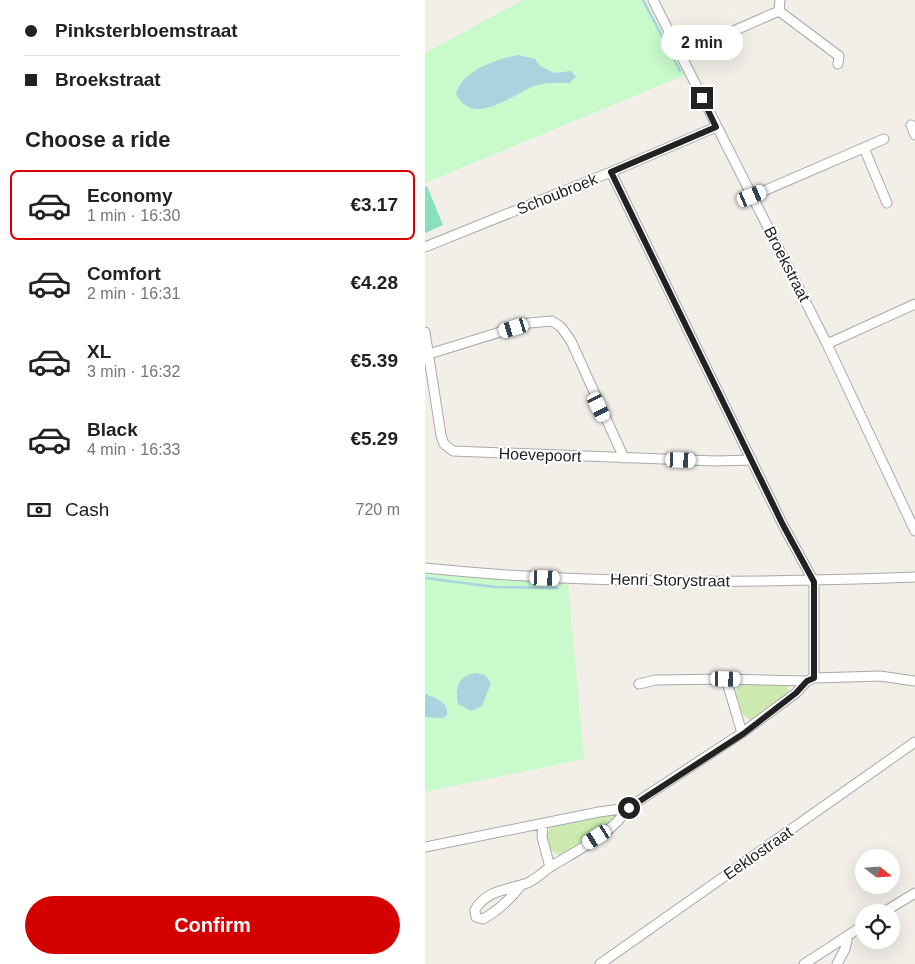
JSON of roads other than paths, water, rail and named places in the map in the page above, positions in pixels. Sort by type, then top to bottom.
[{"type":"street","name":"Broekstraat","points":[[653,0],[827,344],[915,531]]},
{"type":"street","points":[[779,11],[780,0]]},
{"type":"street","points":[[681,54],[779,11]]},
{"type":"street","points":[[779,11],[841,58]]},
{"type":"street","points":[[911,125],[915,135]]},
{"type":"street","name":"Schoubroek","points":[[425,247],[611,172],[716,127]]},
{"type":"street","points":[[752,196],[884,139]]},
{"type":"street","points":[[864,148],[887,203]]},
{"type":"street","points":[[425,848],[599,812],[629,808],[743,734],[796,693],[810,679],[814,582],[611,172]]},
{"type":"street","points":[[827,344],[915,304]]},
{"type":"street","points":[[429,354],[529,324],[552,321],[561,327],[571,341],[624,458]]},
{"type":"street","name":"Hoevepoort","points":[[425,332],[441,435],[444,444],[453,451],[736,462],[752,460]]},
{"type":"street","name":"Henri Storystraat","points":[[425,568],[545,578],[814,582],[915,578]]},
{"type":"street","points":[[639,684],[656,680],[810,679],[880,676],[915,681]]},
{"type":"street","points":[[726,679],[743,734]]},
{"type":"street","name":"Eeklostraat","points":[[600,964],[915,742]]},
{"type":"street","points":[[521,885],[511,899],[496,912],[483,919],[476,917],[475,910],[479,902],[499,890],[529,882],[623,818],[629,808]]},
{"type":"street","points":[[543,824],[542,837],[550,867]]},
{"type":"street","points":[[897,904],[915,893]]},
{"type":"street","points":[[804,964],[855,931]]},
{"type":"street","points":[[837,964],[845,949],[848,936]]},
{"type":"water","points":[[518,55],[535,59],[540,66],[554,73],[571,71],[576,77],[569,83],[547,83],[534,86],[483,109],[473,108],[464,104],[456,94],[465,78],[473,72],[500,59]]},
{"type":"water","points":[[476,673],[485,675],[491,683],[482,706],[471,711],[458,704],[457,693],[462,679],[465,676]]},
{"type":"water","points":[[425,694],[444,704],[447,715],[442,718],[425,717]]},
{"type":"waterway","points":[[643,0],[680,71]]},
{"type":"waterway","points":[[425,578],[495,587],[557,588]]}]
